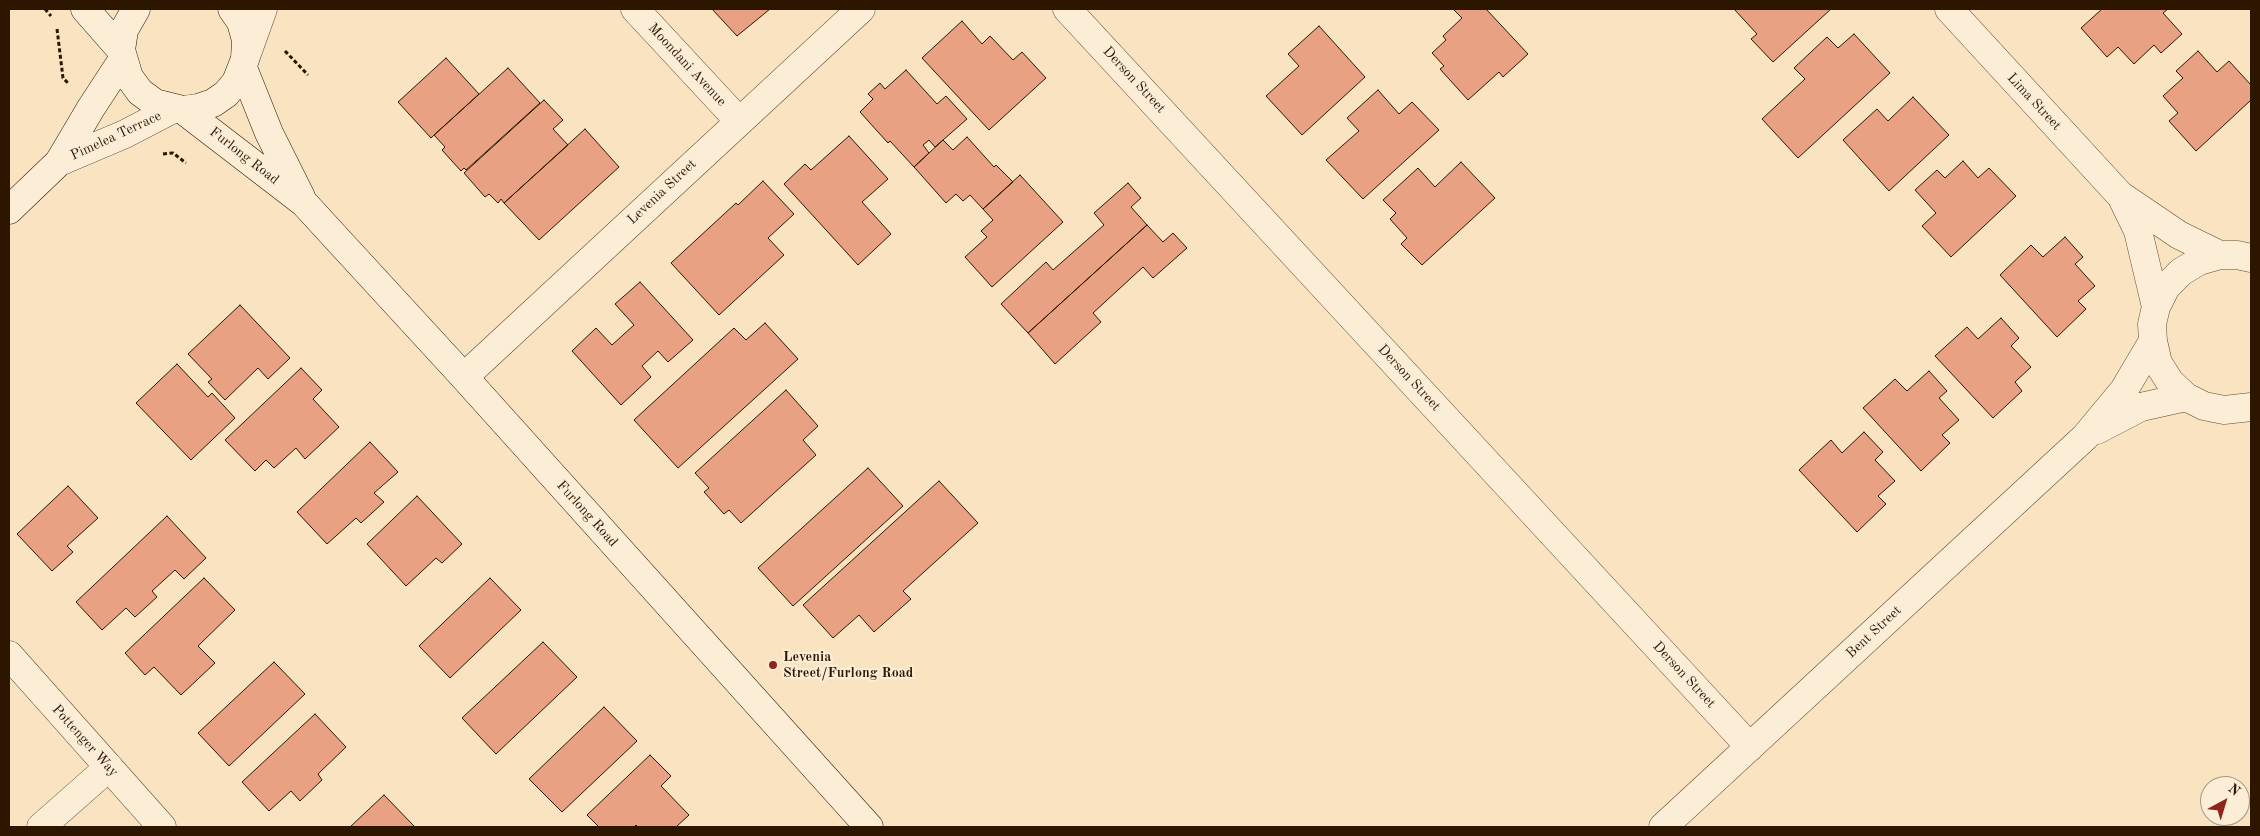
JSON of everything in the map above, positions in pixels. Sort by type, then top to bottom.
[{"type":"street","points":[[85,9],[122,55]]},
{"type":"street","points":[[122,55],[124,30],[136,9]]},
{"type":"street","points":[[232,9],[241,22],[246,40],[244,64]]},
{"type":"street","name":"Pimelea Terrace","points":[[59,162],[178,109],[198,108],[213,103],[226,94],[236,82],[244,64],[263,9]]},
{"type":"street","name":"Moondani Avenue","points":[[635,9],[739,121]]},
{"type":"street","name":"Levenia Street","points":[[464,377],[861,9]]},
{"type":"street","name":"Derson Street","points":[[1067,9],[1750,746]]},
{"type":"street","name":"Lima Street","points":[[1949,9],[2120,195],[2179,235],[2220,255]]},
{"type":"street","name":"Furlong Road","points":[[122,55],[129,77],[140,92],[155,103],[178,109],[304,203],[464,377],[869,827]]},
{"type":"street","name":"Pimelea Terrace","points":[[9,210],[59,162],[122,55]]},
{"type":"street","name":"Furlong Road","points":[[244,64],[269,133],[304,203]]},
{"type":"street","name":"Lima Street","points":[[2120,195],[2138,231],[2156,307]]},
{"type":"street","points":[[2251,258],[2237,255],[2220,255],[2199,261],[2181,272],[2166,287],[2156,307],[2152,324],[2153,341],[2158,363],[2170,382],[2186,397],[2204,406],[2224,410],[2251,407]]},
{"type":"street","name":"Bent Street","points":[[1663,827],[2085,436],[2124,390],[2153,341]]},
{"type":"street","name":"Bent Street","points":[[2085,436],[2141,407],[2186,397]]},
{"type":"street","points":[[2224,410],[2251,425]]},
{"type":"street","name":"Pottenger Way","points":[[9,655],[162,827]]},
{"type":"street","points":[[41,827],[109,768]]},
{"type":"building","points":[[712,9],[770,9],[737,36]]},
{"type":"building","points":[[1453,9],[1486,9],[1528,54],[1503,77],[1499,72],[1468,100],[1440,69],[1444,66],[1432,53],[1446,40],[1443,36],[1462,18]]},
{"type":"building","points":[[1734,9],[1831,9],[1773,62],[1751,39],[1757,34]]},
{"type":"building","points":[[2102,9],[2168,9],[2163,13],[2182,34],[2161,53],[2154,45],[2134,64],[2118,47],[2107,57],[2081,28]]},
{"type":"building","points":[[962,21],[982,44],[990,36],[1013,60],[1022,52],[1046,78],[989,130],[922,58]]},
{"type":"building","points":[[1319,26],[1365,77],[1302,135],[1266,96],[1299,66],[1288,54]]},
{"type":"building","points":[[1854,34],[1890,73],[1798,158],[1762,119],[1805,79],[1794,68],[1827,37],[1838,48]]},
{"type":"building","points":[[2198,51],[2217,72],[2229,61],[2251,85],[2251,100],[2196,151],[2169,121],[2178,113],[2163,96],[2183,78],[2176,71]]},
{"type":"building","points":[[446,58],[479,94],[431,138],[398,102]]},
{"type":"building","points":[[508,68],[540,103],[466,170],[464,168],[461,171],[442,150],[445,147],[434,135]]},
{"type":"building","points":[[906,70],[937,104],[946,96],[967,119],[935,147],[929,140],[923,145],[929,153],[914,167],[890,141],[888,143],[860,112],[873,99],[868,94],[880,83],[885,89]]},
{"type":"building","points":[[1378,90],[1399,114],[1412,102],[1439,130],[1363,199],[1326,160],[1359,131],[1347,118]]},
{"type":"building","points":[[1913,97],[1949,135],[1889,191],[1843,140],[1877,109],[1888,121]]},
{"type":"building","points":[[544,100],[563,120],[553,129],[568,145],[504,203],[501,199],[498,203],[489,194],[485,197],[464,173]]},
{"type":"building","points":[[585,129],[619,167],[539,240],[504,203]]},
{"type":"building","points":[[849,136],[888,179],[862,202],[891,234],[858,265],[784,184],[805,164],[811,170]]},
{"type":"building","points":[[967,137],[994,167],[996,165],[1013,182],[983,209],[970,195],[963,201],[956,194],[946,203],[914,167],[943,140],[953,150]]},
{"type":"building","points":[[1963,161],[1978,178],[1989,168],[2016,196],[1951,257],[1922,226],[1936,213],[1915,190],[1937,170],[1945,178]]},
{"type":"building","points":[[1461,162],[1495,198],[1422,265],[1401,244],[1407,238],[1390,219],[1396,213],[1383,200],[1418,168],[1435,187]]},
{"type":"building","points":[[1020,175],[1063,222],[992,287],[965,257],[987,237],[981,231],[993,220],[983,209]]},
{"type":"building","points":[[763,181],[794,214],[768,238],[784,255],[719,315],[671,263],[736,203],[738,205]]},
{"type":"building","points":[[1128,183],[1141,198],[1131,207],[1147,225],[1028,333],[1001,304],[1046,262],[1053,270],[1104,225],[1094,213]]},
{"type":"building","points":[[1147,225],[1163,242],[1173,233],[1187,248],[1153,278],[1143,267],[1093,313],[1101,322],[1055,364],[1028,333]]},
{"type":"building","points":[[2065,237],[2083,257],[2075,264],[2095,286],[2078,301],[2086,309],[2057,337],[2000,275],[2031,245],[2043,257]]},
{"type":"building","points":[[640,282],[693,340],[668,362],[658,351],[642,366],[651,377],[621,405],[572,351],[596,328],[612,345],[634,325],[615,304]]},
{"type":"building","points":[[240,305],[290,358],[268,379],[258,368],[225,400],[208,382],[212,379],[188,354]]},
{"type":"building","points":[[2001,318],[2019,338],[2011,346],[2031,367],[2015,382],[2022,391],[1993,418],[1935,356],[1967,327],[1978,339]]},
{"type":"building","points":[[765,323],[798,359],[678,468],[634,420],[734,328],[746,340]]},
{"type":"building","points":[[177,364],[208,397],[212,393],[235,418],[191,460],[136,403]]},
{"type":"building","points":[[301,368],[322,390],[313,399],[339,427],[305,459],[296,448],[274,468],[266,460],[255,471],[225,440]]},
{"type":"building","points":[[1929,371],[1947,391],[1939,398],[1959,420],[1942,435],[1950,443],[1921,471],[1863,408],[1895,379],[1907,391]]},
{"type":"building","points":[[786,390],[818,426],[803,440],[816,455],[741,523],[729,510],[724,514],[704,492],[709,488],[695,473]]},
{"type":"building","points":[[1864,432],[1883,452],[1875,460],[1895,481],[1878,496],[1886,504],[1857,532],[1799,470],[1831,440],[1842,453]]},
{"type":"building","points":[[370,442],[398,472],[374,493],[384,502],[361,523],[356,518],[327,544],[297,512]]},
{"type":"building","points":[[868,468],[903,506],[793,606],[758,568]]},
{"type":"building","points":[[939,481],[978,523],[903,591],[911,599],[874,632],[859,615],[833,638],[803,605]]},
{"type":"building","points":[[68,486],[98,518],[67,546],[73,552],[52,571],[17,534]]},
{"type":"building","points":[[417,496],[462,544],[442,563],[436,558],[406,586],[367,544]]},
{"type":"building","points":[[167,516],[206,558],[184,579],[175,570],[152,591],[157,597],[135,617],[126,608],[102,630],[76,602]]},
{"type":"building","points":[[204,578],[235,610],[198,646],[215,663],[181,695],[154,667],[145,675],[125,653]]},
{"type":"building","points":[[490,578],[521,610],[450,678],[419,646]]},
{"type":"building","points":[[543,642],[577,677],[496,754],[462,718]]},
{"type":"building","points":[[274,662],[305,694],[229,766],[198,733]]},
{"type":"building","points":[[604,707],[637,741],[562,812],[529,779]]},
{"type":"building","points":[[315,714],[346,747],[318,774],[322,780],[300,801],[291,791],[269,811],[242,782]]},
{"type":"building","points":[[650,755],[671,776],[661,786],[689,815],[676,827],[638,827],[636,825],[634,827],[599,827],[587,815]]},
{"type":"building","points":[[384,795],[415,827],[350,827]]},
{"type":"place","name":"Levenia Street/Furlong Road","points":[[773,665]]}]
